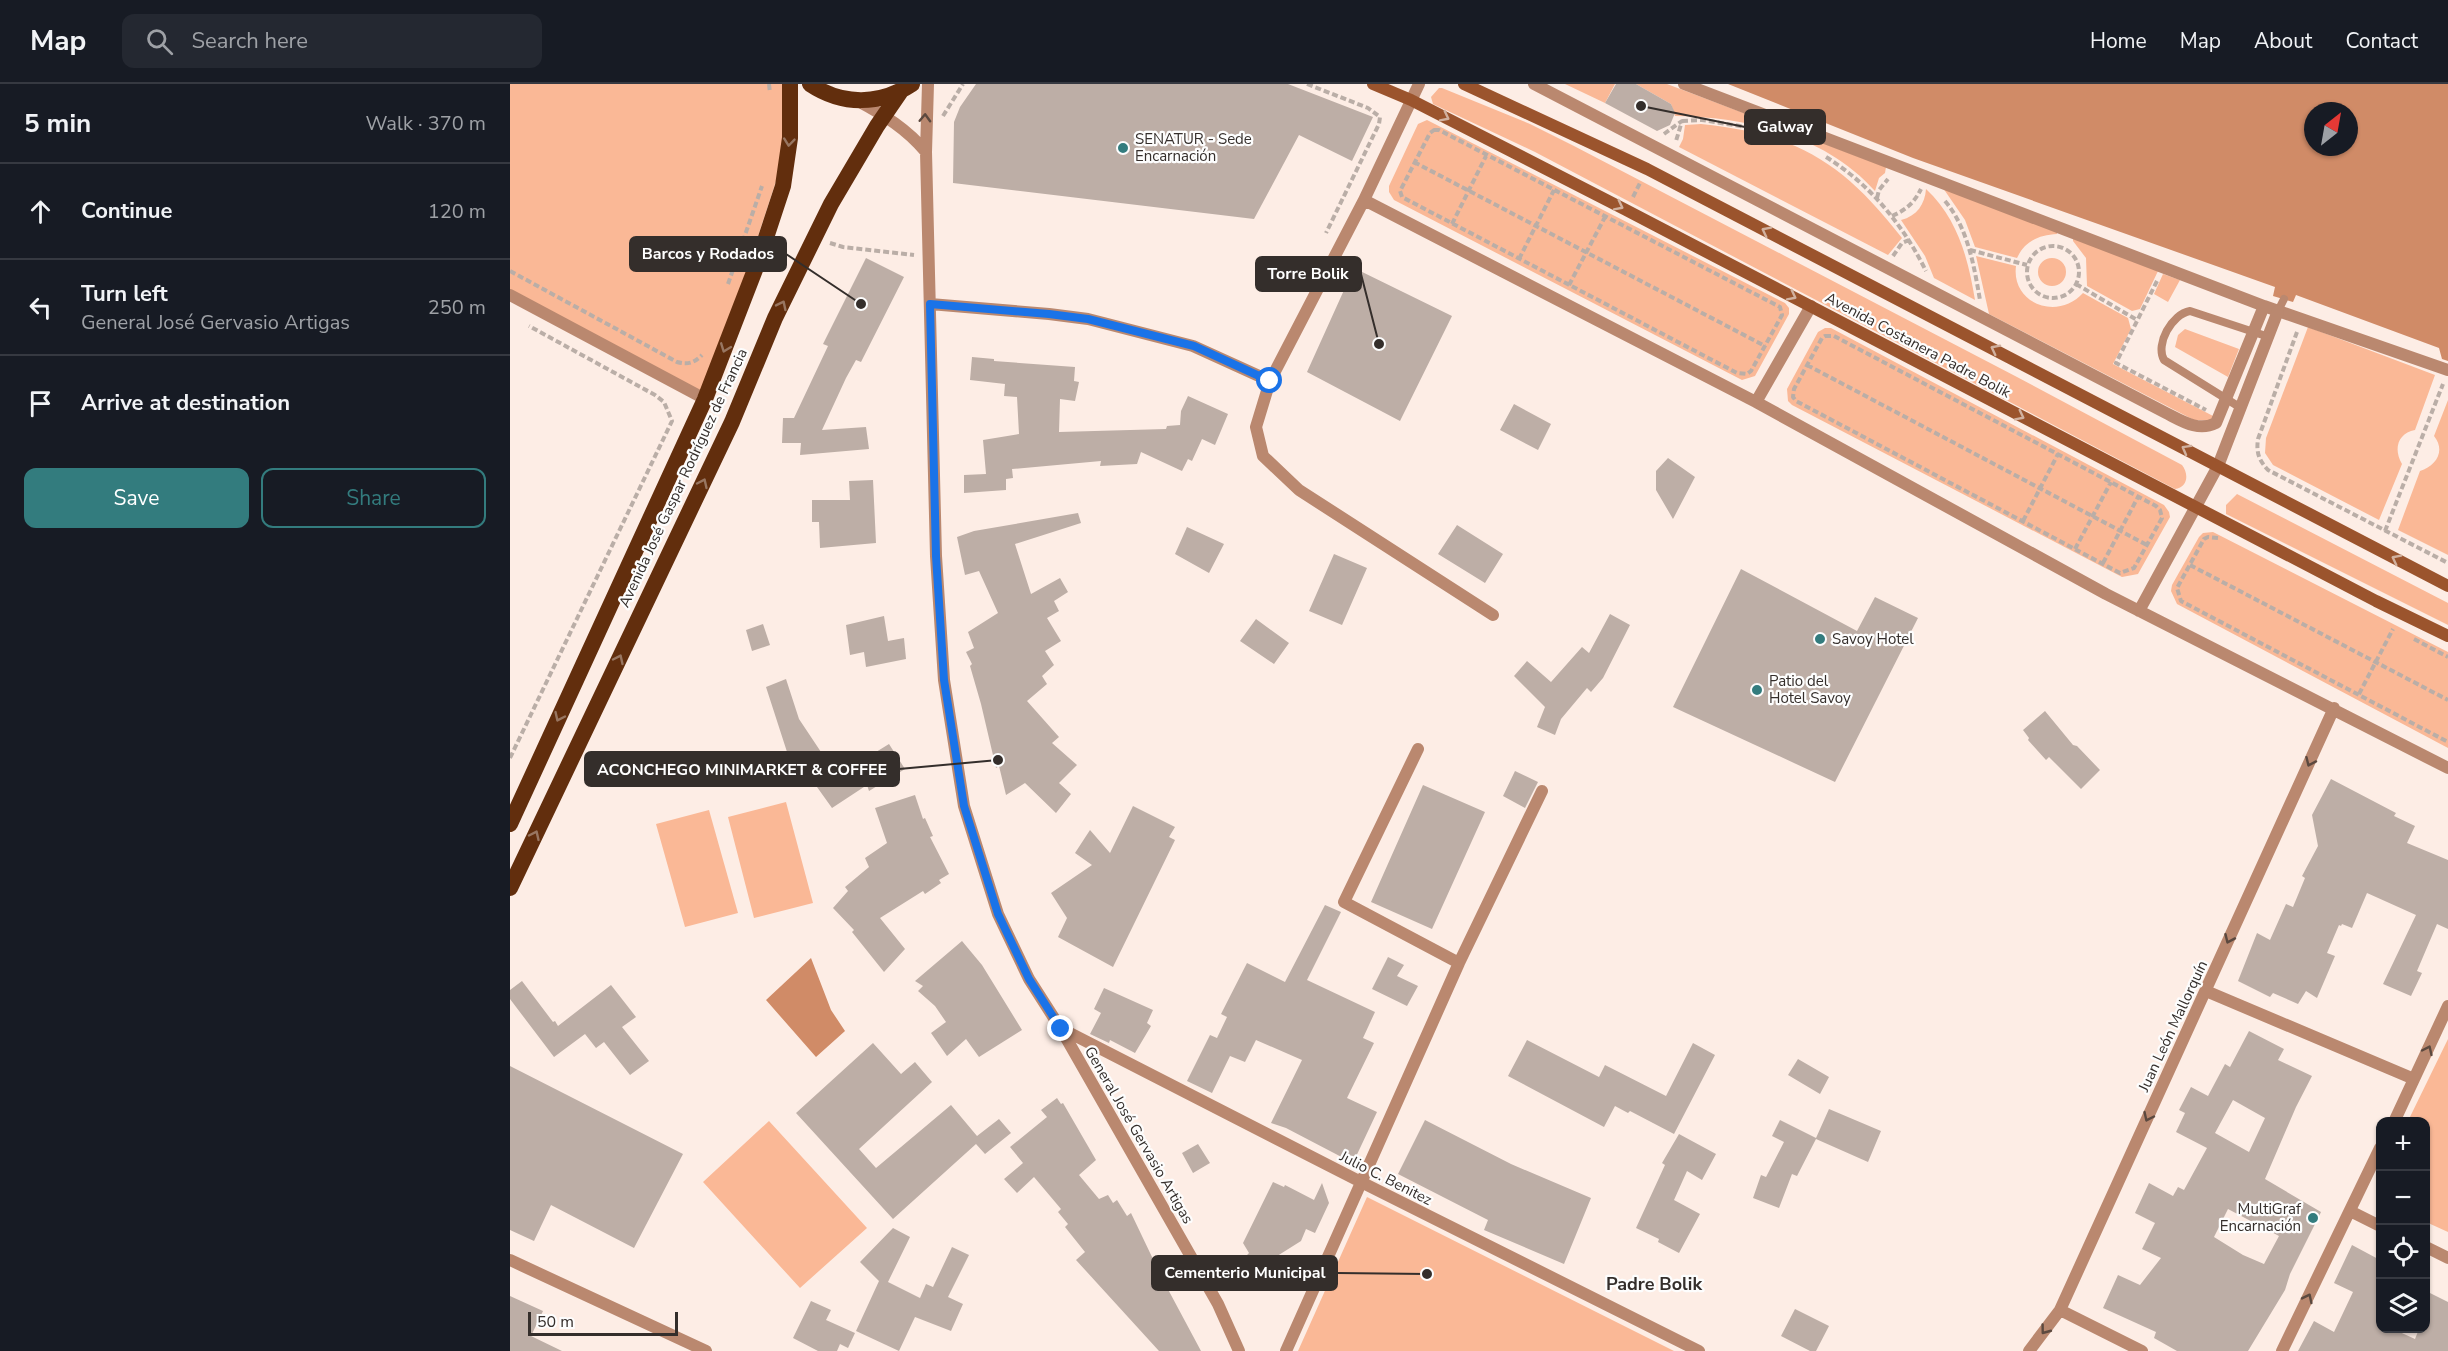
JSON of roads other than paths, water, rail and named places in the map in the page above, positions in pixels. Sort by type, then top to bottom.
[{"type":"highway","name":"Avenida José Gaspar Rodríguez de Francia","points":[[510,824],[705,399],[758,262],[783,186],[790,138],[790,84]]},
{"type":"highway","points":[[810,84],[822,92],[841,99],[858,101],[882,98],[907,88]]},
{"type":"highway","name":"Avenida José Gaspar Rodríguez de Francia","points":[[510,888],[732,422],[775,318],[831,204],[885,116],[907,88]]},
{"type":"main road","name":"Avenida Costanera Padre Bolik","points":[[1373,84],[1411,100],[1626,210],[2366,596],[2448,636]]},
{"type":"main road","name":"Avenida Costanera Padre Bolik","points":[[1464,84],[1647,169],[2448,586]]},
{"type":"street","name":"General José Gervasio Artigas","points":[[928,84],[926,152],[936,556],[944,680],[964,806],[998,914],[1029,979],[1061,1029],[1218,1304],[1239,1351]]},
{"type":"street","points":[[1419,84],[1364,200],[1270,381],[1256,427],[1263,456],[1299,490],[1493,615]]},
{"type":"street","points":[[1534,84],[2187,423],[2204,427],[2216,423],[2264,306]]},
{"type":"street","points":[[1684,84],[2163,269],[2301,320],[2448,370]]},
{"type":"street","points":[[858,101],[885,116],[914,138],[926,152]]},
{"type":"street","points":[[1364,200],[1756,402],[2139,611],[2334,708],[2448,768]]},
{"type":"street","points":[[510,295],[705,399]]},
{"type":"street","points":[[930,304],[1049,314],[1098,321],[1194,346],[1270,381]]},
{"type":"street","points":[[1756,402],[1811,306]]},
{"type":"street","points":[[2139,611],[2218,466],[2278,311]]},
{"type":"street","name":"Juan León Mallorquín","points":[[2029,1351],[2060,1310],[2334,708]]},
{"type":"street","points":[[1418,749],[1344,902],[1460,963]]},
{"type":"street","points":[[1287,1351],[1460,963],[1542,791]]},
{"type":"street","points":[[2206,991],[2414,1079]]},
{"type":"street","points":[[2396,1117],[2448,1006]]},
{"type":"street","name":"Julio C. Benitez","points":[[1061,1029],[1699,1351]]},
{"type":"street","points":[[2282,1351],[2376,1156]]},
{"type":"street","points":[[2350,1211],[2378,1225]]},
{"type":"street","points":[[2430,1250],[2448,1258]]},
{"type":"street","points":[[510,1260],[706,1351]]},
{"type":"street","points":[[2060,1310],[2142,1351]]},
{"type":"lane","points":[[2278,311],[2284,299]]},
{"type":"lane","points":[[2241,408],[2164,360],[2161,355],[2161,345],[2172,323],[2178,316],[2190,311],[2269,337]]},
{"type":"place","name":"Galway","points":[[1641,106]]},
{"type":"place","name":"SENATUR - Sede Encarnación","points":[[1123,148]]},
{"type":"place","name":"Barcos y Rodados","points":[[861,304]]},
{"type":"place","name":"Torre Bolik","points":[[1379,344]]},
{"type":"place","name":"Savoy Hotel","points":[[1820,639]]},
{"type":"place","name":"Patio del Hotel Savoy","points":[[1757,690]]},
{"type":"place","name":"ACONCHEGO MINIMARKET & COFFEE","points":[[998,760]]},
{"type":"place","name":"MultiGraf Encarnación","points":[[2313,1218]]},
{"type":"place","name":"Cementerio Municipal","points":[[1427,1274]]},
{"type":"district","name":"Padre Bolik","points":[[1654,1284]]}]
